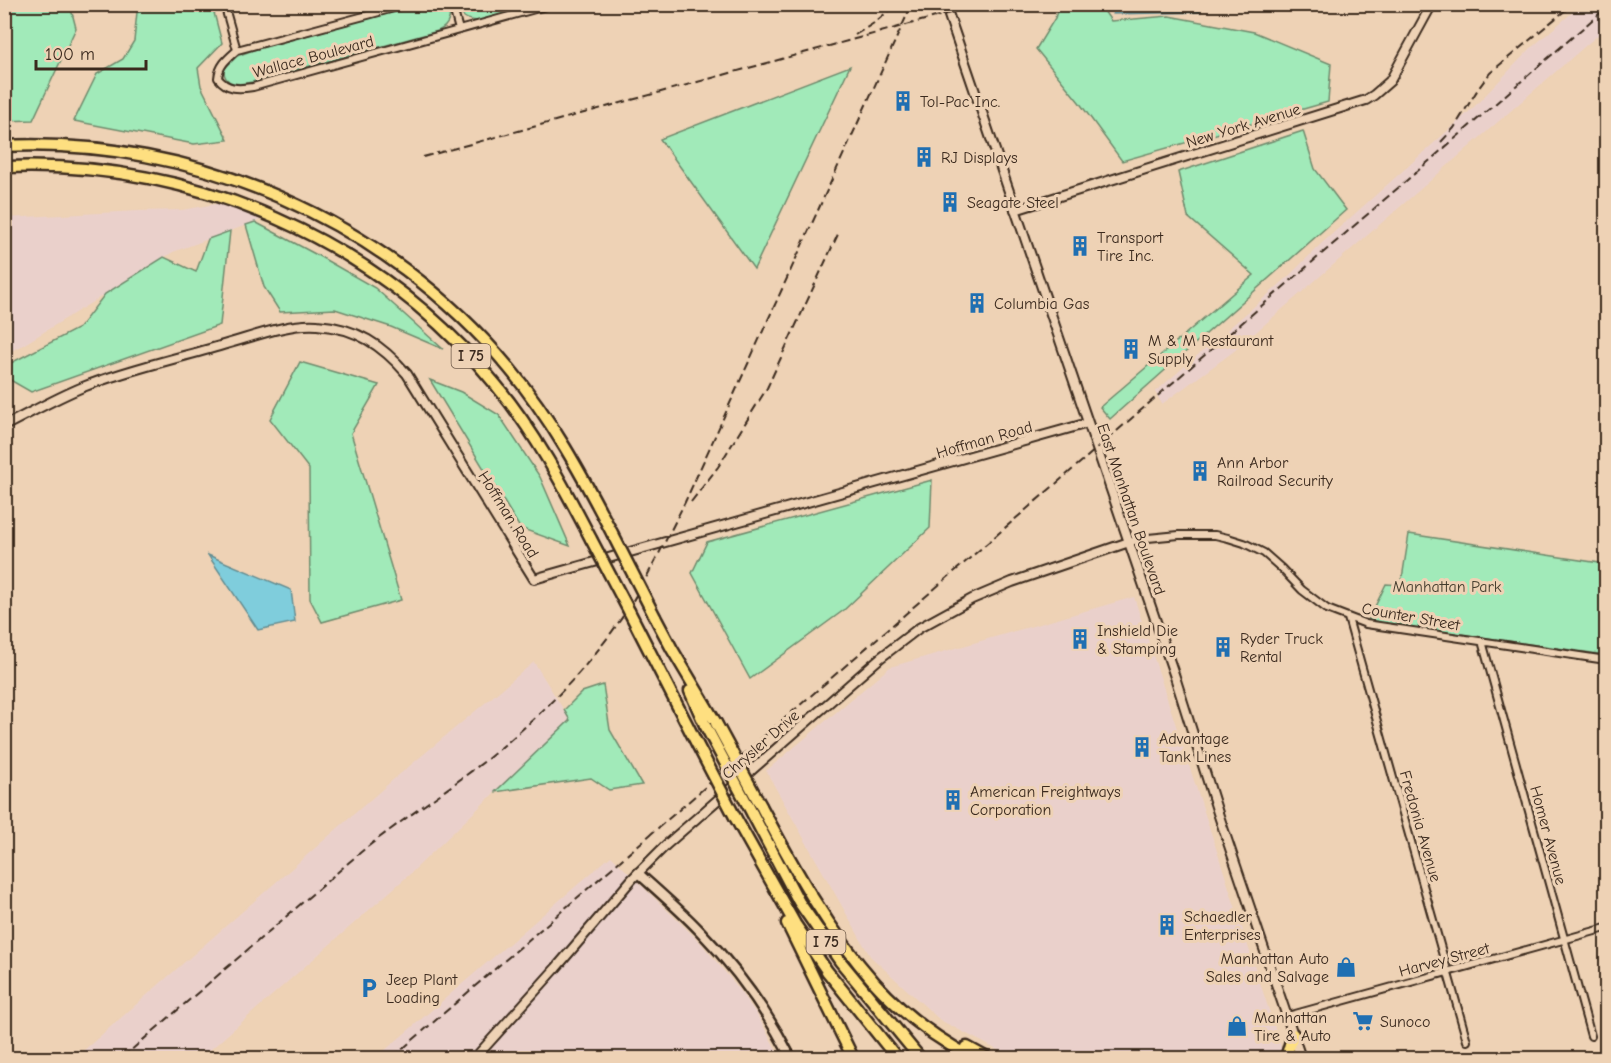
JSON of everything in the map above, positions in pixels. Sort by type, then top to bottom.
[{"type":"highway","name":"I 75","points":[[4,146],[117,151],[171,161],[231,178],[277,195],[360,238],[393,260],[439,297],[482,338],[517,377],[572,459],[710,724],[757,809],[799,902],[845,967],[920,1059]]},
{"type":"highway","name":"I 75","points":[[4,167],[62,167],[108,171],[193,188],[249,206],[294,226],[345,254],[390,284],[432,318],[465,350],[496,385],[536,439],[591,539],[735,817],[795,924],[822,963],[897,1059]]},
{"type":"highway","points":[[757,809],[828,923],[859,964],[904,1011],[929,1031],[974,1059]]},
{"type":"highway","points":[[774,889],[789,927],[853,1059]]},
{"type":"highway","points":[[888,996],[908,1007],[943,1034],[987,1059]]},
{"type":"highway","points":[[1286,1059],[1293,1034]]},
{"type":"main road","points":[[638,873],[698,928],[724,956],[754,996],[791,1059]]},
{"type":"street","points":[[224,4],[237,51]]},
{"type":"street","name":"Wallace Boulevard","points":[[409,4],[237,51],[222,65],[218,78],[229,87],[244,88],[553,4]]},
{"type":"street","points":[[452,4],[459,30]]},
{"type":"street","name":"East Manhattan Boulevard","points":[[945,4],[1175,677],[1301,1059]]},
{"type":"street","name":"New York Avenue","points":[[1015,210],[1366,100],[1390,81],[1432,4]]},
{"type":"street","name":"Hoffman Road","points":[[4,426],[100,381],[265,333],[306,325],[334,327],[348,331],[378,346],[407,374],[534,579],[1088,423]]},
{"type":"street","name":"Counter Street","points":[[1129,542],[1148,538],[1215,535],[1244,543],[1264,554],[1327,609],[1366,624],[1606,660]]},
{"type":"street","name":"Chrysler Drive","points":[[475,1059],[638,873],[666,845],[880,657],[919,628],[972,599],[1012,582],[1129,542]]},
{"type":"street","name":"Fredonia Avenue","points":[[1348,618],[1467,1041]]},
{"type":"street","name":"Homer Avenue","points":[[1482,641],[1591,1036]]},
{"type":"street","name":"Harvey Street","points":[[1288,1016],[1606,928]]},
{"type":"shaded area","points":[[1581,5],[1606,5],[1606,28],[1233,352],[1162,404],[1155,392],[1287,278],[1322,243],[1472,109],[1531,48]]},
{"type":"shaded area","points":[[233,201],[271,216],[173,252],[5,354],[5,218],[182,210]]},
{"type":"shaded area","points":[[1134,597],[1282,1050],[1261,1058],[1013,1058],[940,1020],[870,956],[766,771],[890,667]]},
{"type":"shaded area","points":[[534,662],[570,720],[410,874],[201,1058],[75,1058],[394,779]]},
{"type":"shaded area","points":[[611,856],[700,942],[756,1013],[781,1058],[376,1058]]},
{"type":"green space","points":[[458,4],[537,5],[478,21],[464,17]]},
{"type":"green space","points":[[4,5],[70,5],[76,28],[33,120],[5,121]]},
{"type":"green space","points":[[142,5],[212,5],[222,43],[198,68],[201,86],[228,140],[194,144],[74,121],[97,74],[123,59],[134,41],[137,12]]},
{"type":"green space","points":[[418,5],[444,5],[449,12],[449,20],[438,31],[252,82],[233,83],[224,75],[224,69],[237,56],[253,50]]},
{"type":"green space","points":[[1059,5],[1100,5],[1111,21],[1169,16],[1254,32],[1331,64],[1328,102],[1122,161],[1079,102],[1036,49],[1055,18]]},
{"type":"green space","points":[[850,66],[754,269],[660,139]]},
{"type":"green space","points":[[1303,131],[1315,169],[1346,210],[1110,419],[1100,407],[1254,275],[1188,217],[1178,172]]},
{"type":"green space","points":[[255,222],[375,288],[443,349],[391,327],[335,309],[280,312],[264,287],[246,225]]},
{"type":"green space","points":[[230,231],[220,325],[31,392],[5,377],[5,366],[79,328],[105,294],[164,257],[196,272],[208,239]]},
{"type":"green space","points":[[300,362],[379,385],[351,433],[401,600],[322,622],[310,599],[309,469],[270,419]]},
{"type":"green space","points":[[430,380],[461,392],[499,415],[540,477],[570,546],[520,528]]},
{"type":"green space","points":[[932,480],[930,528],[844,610],[750,679],[692,573],[707,542]]},
{"type":"green space","name":"Manhattan Park","points":[[1409,534],[1606,564],[1606,655],[1368,621],[1386,584],[1401,585]]},
{"type":"green space","points":[[603,685],[610,730],[642,785],[609,790],[591,778],[495,792],[570,720],[564,710],[582,692]]},
{"type":"water","points":[[1109,5],[1195,5],[1200,12],[1113,14]]},
{"type":"water","points":[[208,555],[291,590],[295,622],[258,630]]},
{"type":"railway","points":[[855,35],[897,4]]},
{"type":"railway","points":[[122,1058],[361,852],[506,743],[564,689],[614,629],[644,581],[685,502],[912,4]]},
{"type":"railway","points":[[423,157],[983,4]]},
{"type":"railway","points":[[1441,142],[1454,128],[1490,73],[1568,8]]},
{"type":"railway","points":[[392,1058],[1606,8]]},
{"type":"railway","points":[[691,502],[718,467],[767,388],[839,232]]},
{"type":"place","name":"Tol-Pac Inc.","points":[[903,101]]},
{"type":"place","name":"RJ Displays","points":[[924,157]]},
{"type":"place","name":"Seagate Steel","points":[[950,202]]},
{"type":"place","name":"Transport Tire Inc.","points":[[1080,246]]},
{"type":"place","name":"Columbia Gas","points":[[977,303]]},
{"type":"place","name":"M & M Restaurant Supply","points":[[1131,349]]},
{"type":"place","name":"Ann Arbor Railroad Security","points":[[1200,471]]},
{"type":"place","name":"Inshield Die & Stamping","points":[[1080,639]]},
{"type":"place","name":"Ryder Truck Rental","points":[[1223,647]]},
{"type":"place","name":"Advantage Tank Lines","points":[[1142,747]]},
{"type":"place","name":"American Freightways Corporation","points":[[953,800]]},
{"type":"place","name":"Schaedler Enterprises","points":[[1167,925]]},
{"type":"place","name":"Manhattan Auto Sales and Salvage","points":[[1346,967]]},
{"type":"place","name":"Jeep Plant Loading","points":[[369,988]]},
{"type":"place","name":"Sunoco","points":[[1363,1021]]},
{"type":"place","name":"Manhattan Tire & Auto","points":[[1237,1026]]}]
